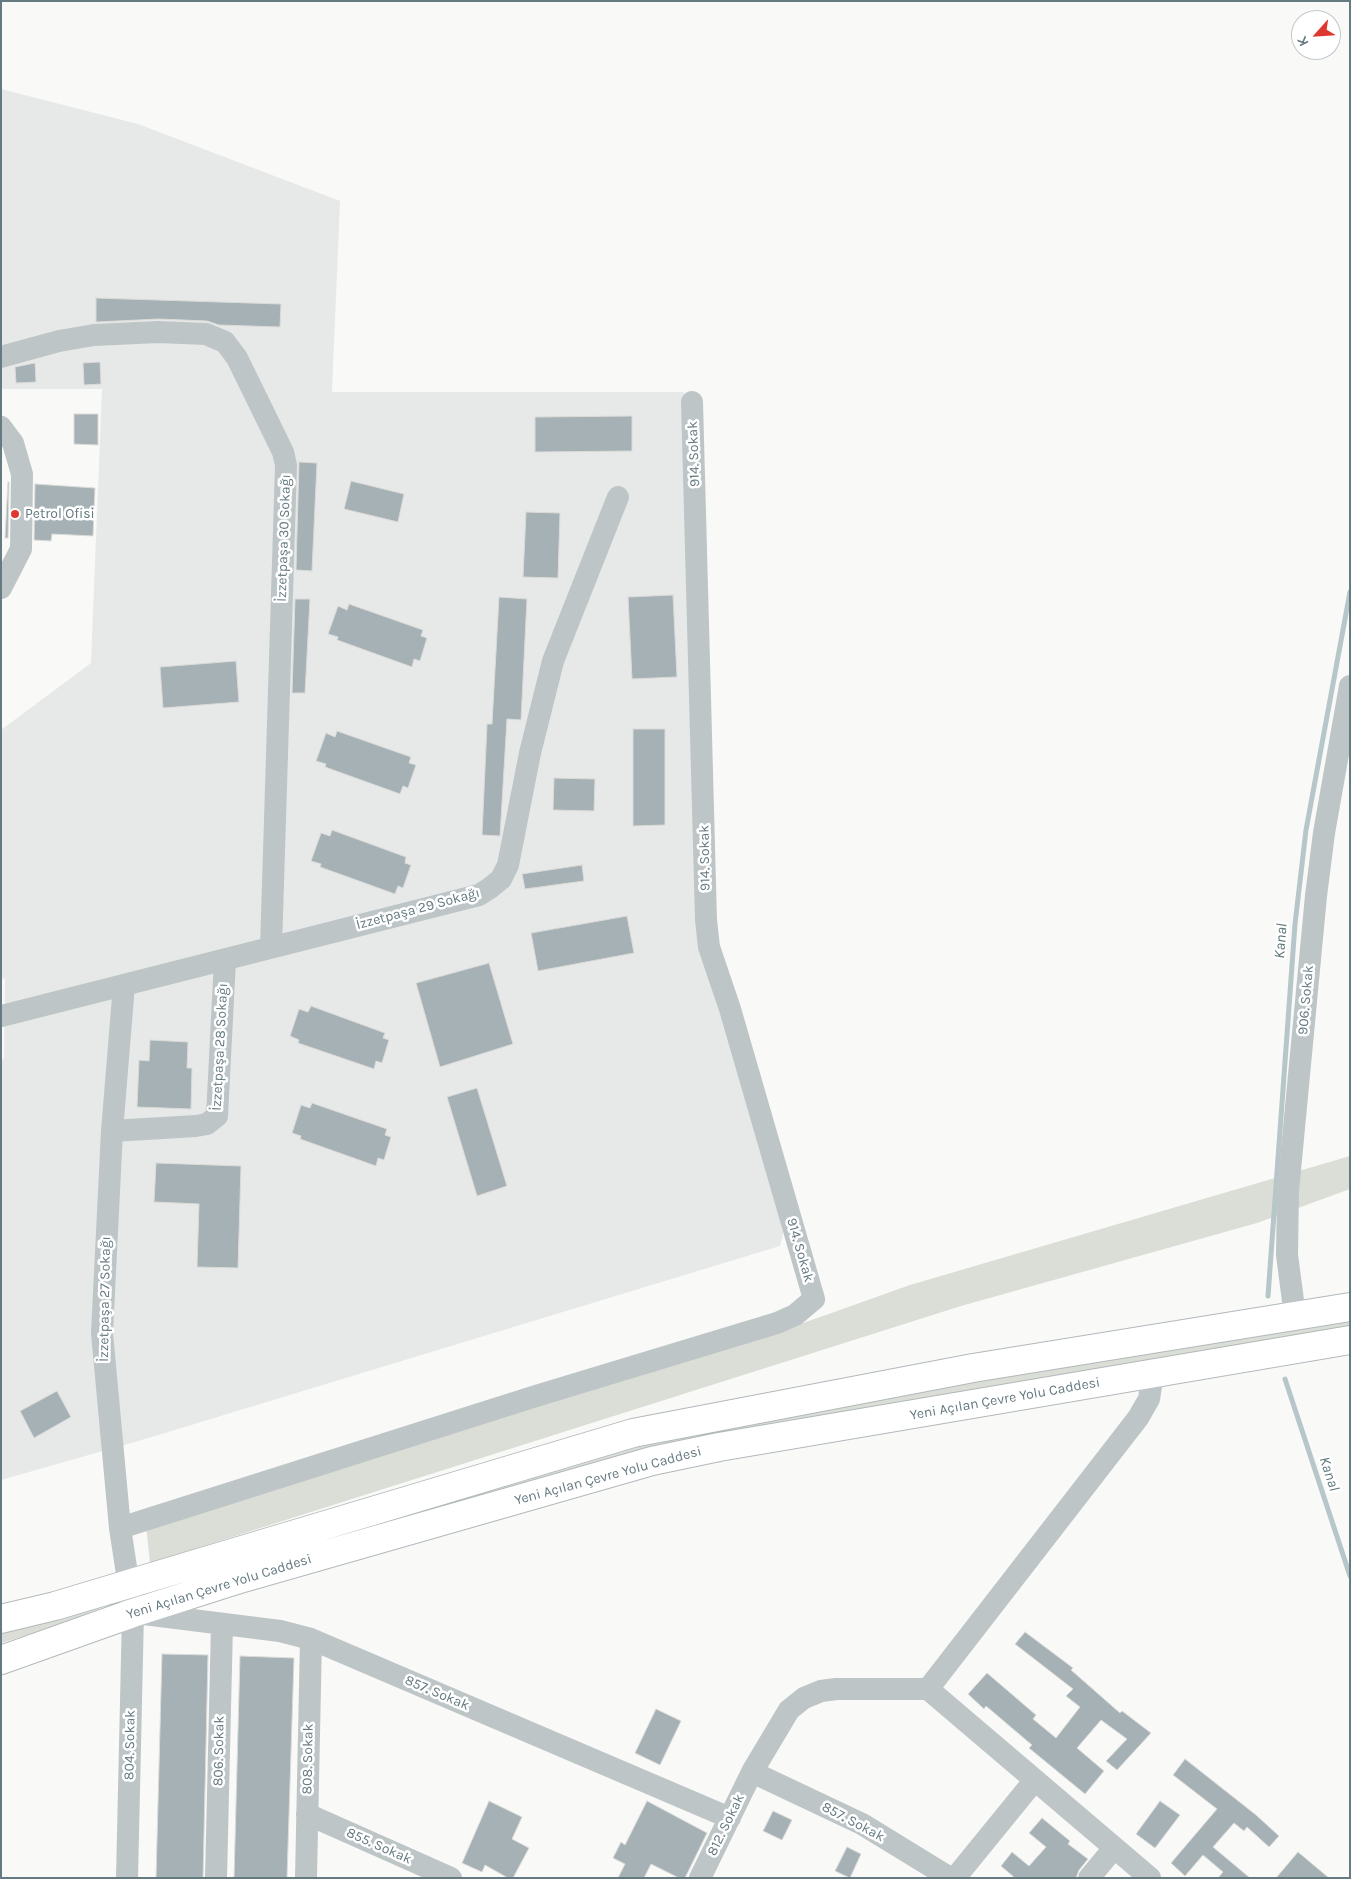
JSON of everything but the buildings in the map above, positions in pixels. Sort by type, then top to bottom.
[{"type":"main road","name":"Yeni Açılan Çevre Yolu Caddesi","points":[[1,1619],[55,1606],[652,1428],[973,1368],[1350,1307]]},
{"type":"main road","name":"Yeni Açılan Çevre Yolu Caddesi","points":[[1,1660],[133,1613],[244,1578],[652,1461],[737,1444],[1350,1340]]},
{"type":"street","name":"İzzetpaşa 30 Sokağı","points":[[1,357],[59,341],[94,335],[158,332],[206,334],[225,342],[237,358],[283,452],[286,465],[271,948]]},
{"type":"street","name":"914. Sokak","points":[[120,1528],[527,1399],[777,1323],[795,1315],[814,1299],[730,1009],[709,947],[706,920],[692,402]]},
{"type":"street","points":[[1,426],[13,443],[22,474],[21,549],[1,588]]},
{"type":"street","name":"İzzetpaşa 29 Sokağı","points":[[1,1016],[479,895],[501,879],[508,865],[530,753],[553,661],[618,496]]},
{"type":"street","name":"906. Sokak","points":[[1296,1316],[1287,1255],[1288,1191],[1323,842],[1350,686]]},
{"type":"street","name":"İzzetpaşa 28 Sokağı","points":[[112,1131],[196,1126],[207,1124],[217,1116],[225,960]]},
{"type":"street","name":"İzzetpaşa 27 Sokağı","points":[[124,985],[112,1131],[102,1333],[120,1528],[133,1613]]},
{"type":"street","points":[[1150,1878],[928,1689],[1138,1418],[1149,1399],[1153,1374]]},
{"type":"street","name":"857. Sokak","points":[[133,1613],[280,1631],[311,1639],[730,1818]]},
{"type":"street","name":"804. Sokak","points":[[127,1878],[133,1613]]},
{"type":"street","name":"806. Sokak","points":[[216,1878],[222,1625]]},
{"type":"street","name":"808. Sokak","points":[[306,1878],[311,1639]]},
{"type":"street","name":"812. Sokak","points":[[700,1878],[752,1772],[789,1710],[804,1698],[821,1691],[836,1689],[928,1689]]},
{"type":"street","name":"857. Sokak","points":[[752,1772],[862,1824],[950,1878]]},
{"type":"street","points":[[955,1878],[1034,1781]]},
{"type":"street","name":"855. Sokak","points":[[307,1814],[451,1878]]},
{"type":"street","points":[[1089,1878],[1114,1848]]},
{"type":"shaded area","points":[[1,89],[138,124],[340,201],[332,392],[684,392],[702,955],[784,1209],[784,1230],[780,1246],[145,1439],[1,1480],[1,1060],[4,1059],[5,979],[1,978],[1,730],[91,663],[102,389],[1,389]]},
{"type":"shaded area","points":[[1350,1156],[1350,1189],[1257,1223],[961,1306],[150,1563],[146,1525],[809,1321],[910,1285]]},
{"type":"shaded area","points":[[1350,1320],[1350,1328],[729,1433],[173,1587],[172,1585],[659,1438],[970,1382]]},
{"type":"shaded area","points":[[115,1602],[55,1627],[1,1643],[1,1632]]},
{"type":"waterway","name":"Kanal","points":[[1268,1296],[1295,924],[1306,830],[1350,592]]},
{"type":"waterway","name":"Kanal","points":[[1285,1379],[1350,1576]]},
{"type":"place","name":"Petrol Ofisi","points":[[15,514]]}]
